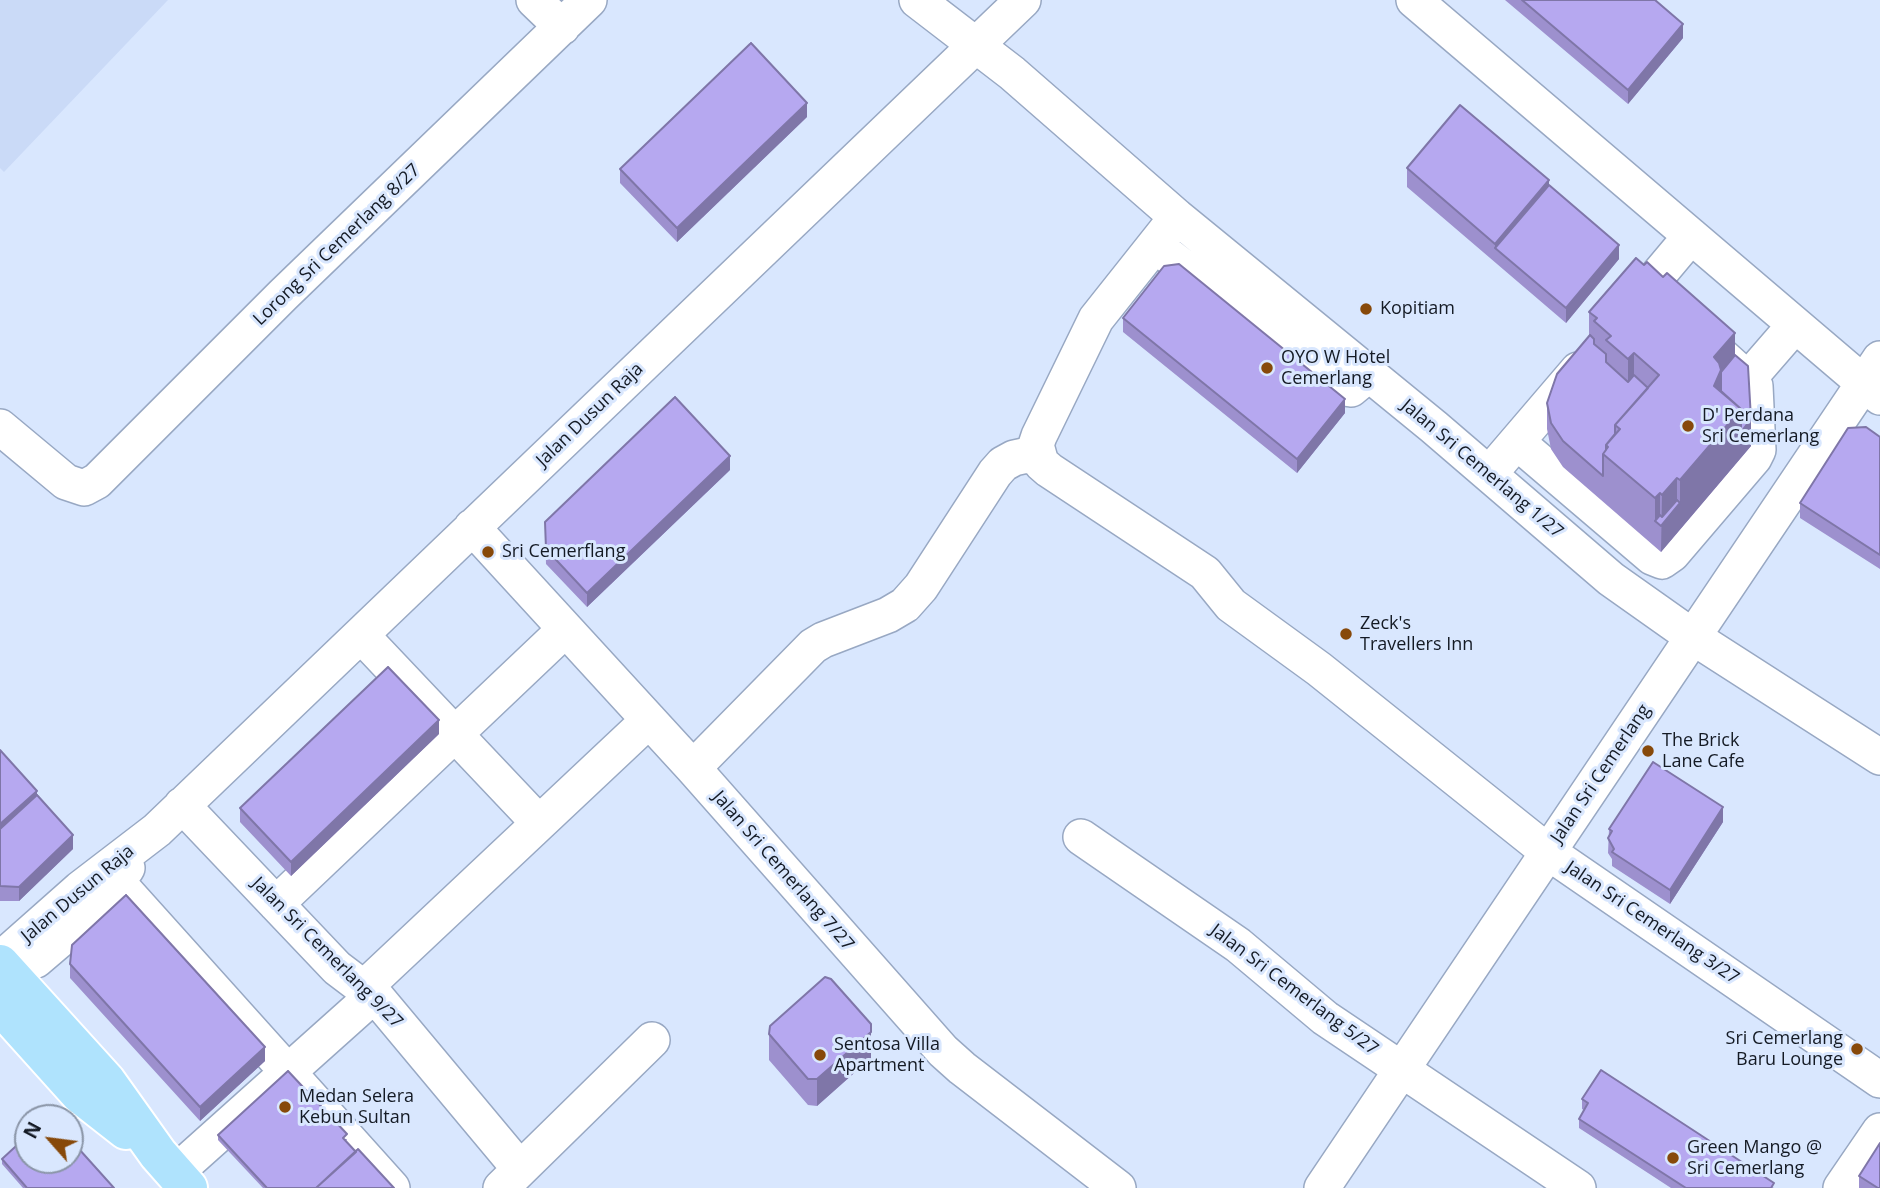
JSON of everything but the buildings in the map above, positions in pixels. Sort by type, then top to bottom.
[{"type":"main road","points":[[3,980],[44,1055],[80,1094],[174,1172]]},
{"type":"main road","points":[[3,980],[106,1081],[174,1172]]},
{"type":"main road","points":[[0,1041],[44,1055]]},
{"type":"street","points":[[534,0],[562,27]]},
{"type":"street","name":"Lorong Sri Cemerlang 8/27","points":[[0,427],[66,482],[84,488],[97,481],[283,295],[589,0]]},
{"type":"street","name":"Jalan Sri Cemerlang 1/27","points":[[917,0],[1012,73],[1177,217],[1489,474],[1611,579],[1693,637],[1880,757]]},
{"type":"street","name":"Jalan Dusun Raja","points":[[3,980],[97,908],[157,830],[182,805],[1023,0]]},
{"type":"street","points":[[1414,0],[1452,12],[1692,236],[1795,325],[1874,380]]},
{"type":"street","points":[[693,768],[813,646],[888,615],[905,605],[921,587],[995,473],[1003,464],[1014,458],[1037,453],[1039,436],[1096,319],[1177,217]]},
{"type":"street","points":[[1489,474],[1599,345],[1666,308],[1692,236]]},
{"type":"street","points":[[1155,245],[1336,387],[1350,389],[1369,374]]},
{"type":"street","points":[[1517,442],[1652,558],[1662,561],[1672,554],[1754,458],[1758,450],[1757,395],[1749,378],[1666,308]]},
{"type":"street","points":[[1749,378],[1795,325]]},
{"type":"street","name":"Jalan Sri Cemerlang","points":[[1322,1188],[1693,637],[1874,380]]},
{"type":"street","name":"Jalan Sri Cemerlang 3/27","points":[[1037,453],[1041,463],[1049,470],[1205,573],[1231,605],[1319,669],[1548,852],[1880,1080]]},
{"type":"street","name":"Jalan Sri Cemerlang 7/27","points":[[472,527],[693,768],[943,1051],[1118,1188]]},
{"type":"street","points":[[360,635],[539,823]]},
{"type":"street","points":[[276,904],[553,641]]},
{"type":"street","points":[[174,1172],[288,1072],[539,823],[649,720]]},
{"type":"street","name":"Jalan Sri Cemerlang 9/27","points":[[182,805],[337,968],[369,991],[510,1179]]},
{"type":"street","name":"Jalan Dusun Raja","points":[[3,980],[80,889],[157,830]]},
{"type":"street","name":"Jalan Sri Cemerlang 5/27","points":[[1081,836],[1238,945],[1325,1018],[1578,1188]]},
{"type":"street","points":[[117,882],[392,1188]]},
{"type":"street","points":[[510,1179],[652,1040]]},
{"type":"street","points":[[1841,1188],[1880,1131]]},
{"type":"shaded area","points":[[0,0],[168,0],[4,172],[0,168]]},
{"type":"place","name":"Kopitiam","points":[[1366,309]]},
{"type":"place","name":"OYO W Hotel Cemerlang","points":[[1267,368]]},
{"type":"place","name":"D' Perdana Sri Cemerlang","points":[[1688,426]]},
{"type":"place","name":"Sri Cemerflang","points":[[488,552]]},
{"type":"place","name":"Zeck's Travellers Inn","points":[[1346,634]]},
{"type":"place","name":"The Brick Lane Cafe","points":[[1648,751]]},
{"type":"place","name":"Sri Cemerlang Baru Lounge","points":[[1857,1049]]},
{"type":"place","name":"Sentosa Villa Apartment","points":[[820,1055]]},
{"type":"place","name":"Medan Selera Kebun Sultan","points":[[285,1107]]},
{"type":"place","name":"Green Mango @ Sri Cemerlang","points":[[1673,1158]]}]
